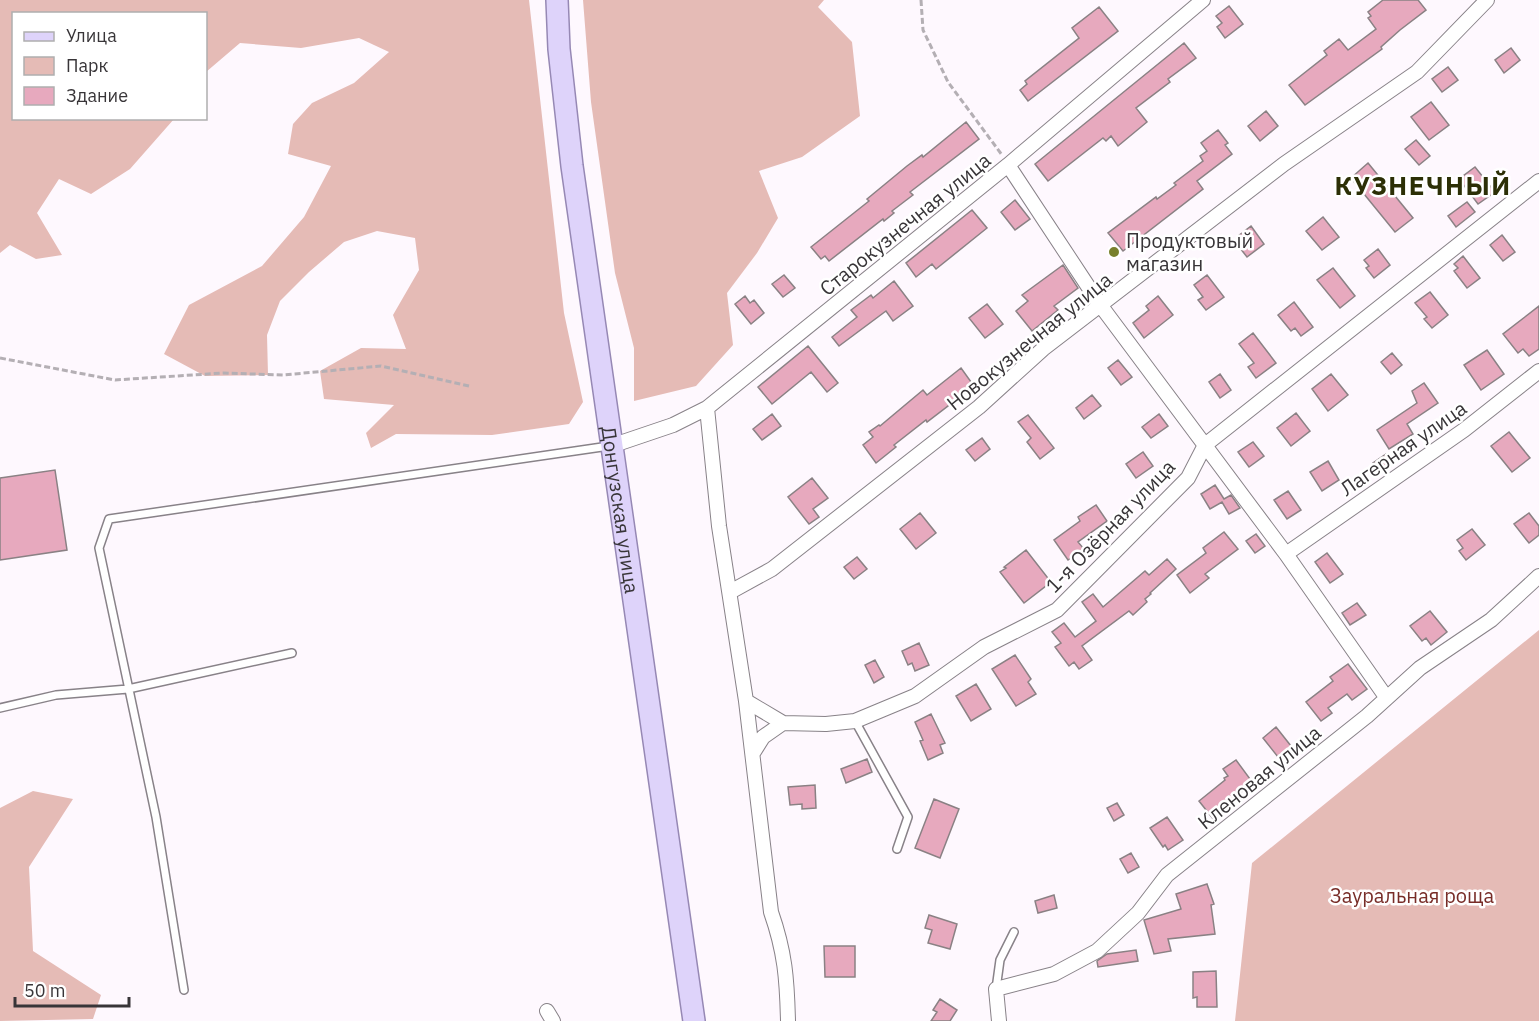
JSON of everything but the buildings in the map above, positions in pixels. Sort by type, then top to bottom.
[{"type":"main road","name":"Донгузская улица","points":[[557,0],[559,49],[572,166],[694,1021]]},
{"type":"street","name":"Старокузнечная улица","points":[[611,446],[673,425],[706,408],[1008,165],[1203,0]]},
{"type":"street","name":"Новокузнечная улица","points":[[730,592],[772,569],[979,407],[1043,349],[1284,164],[1417,72],[1487,0]]},
{"type":"street","points":[[1008,165],[1101,306],[1286,554],[1386,697]]},
{"type":"street","name":"1-я Озёрная улица","points":[[746,701],[783,723],[826,724],[855,721],[915,696],[984,648],[1058,610],[1188,478],[1205,445],[1539,181]]},
{"type":"street","name":"Лагерная улица","points":[[1286,554],[1464,430],[1539,371]]},
{"type":"street","points":[[706,408],[719,525],[753,753],[771,912],[782,943],[789,1021]]},
{"type":"street","name":"Кленовая улица","points":[[996,989],[1054,974],[1097,951],[1138,913],[1167,875],[1367,716],[1420,668],[1491,620],[1539,576]]},
{"type":"street","points":[[753,753],[763,737],[783,723]]},
{"type":"street","points":[[996,989],[999,1021]]},
{"type":"lane","points":[[184,990],[156,816],[99,548],[109,519],[611,446]]},
{"type":"lane","points":[[0,708],[56,694],[128,689],[292,653]]},
{"type":"lane","points":[[855,721],[908,817],[897,849]]},
{"type":"lane","points":[[996,989],[1000,960],[1014,932]]},
{"type":"path","points":[[921,0],[923,30],[948,82],[1008,165]]},
{"type":"path","points":[[0,358],[115,380],[223,373],[283,375],[381,366],[469,386]]},
{"type":"green space","points":[[0,0],[529,0],[564,313],[583,402],[569,424],[492,435],[396,434],[371,448],[366,433],[394,405],[324,399],[320,371],[361,348],[406,349],[393,315],[419,270],[415,238],[377,231],[344,242],[280,301],[267,335],[268,375],[205,376],[164,354],[189,305],[262,266],[304,217],[331,166],[288,154],[293,124],[312,103],[354,83],[389,52],[359,38],[301,48],[240,43],[207,71],[207,12],[12,12],[12,120],[173,120],[130,169],[91,194],[59,179],[37,213],[62,255],[36,259],[10,245],[0,253]]},
{"type":"green space","points":[[583,0],[824,0],[818,7],[852,42],[860,116],[802,157],[759,171],[778,218],[757,253],[727,293],[733,345],[696,386],[634,401],[634,348],[615,273],[591,102]]},
{"type":"green space","name":"Зауральная роща","points":[[1539,630],[1539,1021],[1235,1021],[1252,863]]},
{"type":"green space","points":[[33,791],[73,799],[29,867],[33,951],[101,995],[93,1019],[0,1021],[0,808]]},
{"type":"place","name":"Продуктовый магазин","points":[[1114,252]]},
{"type":"district","name":"КУЗНЕЧНЫЙ","points":[[1423,185]]}]
